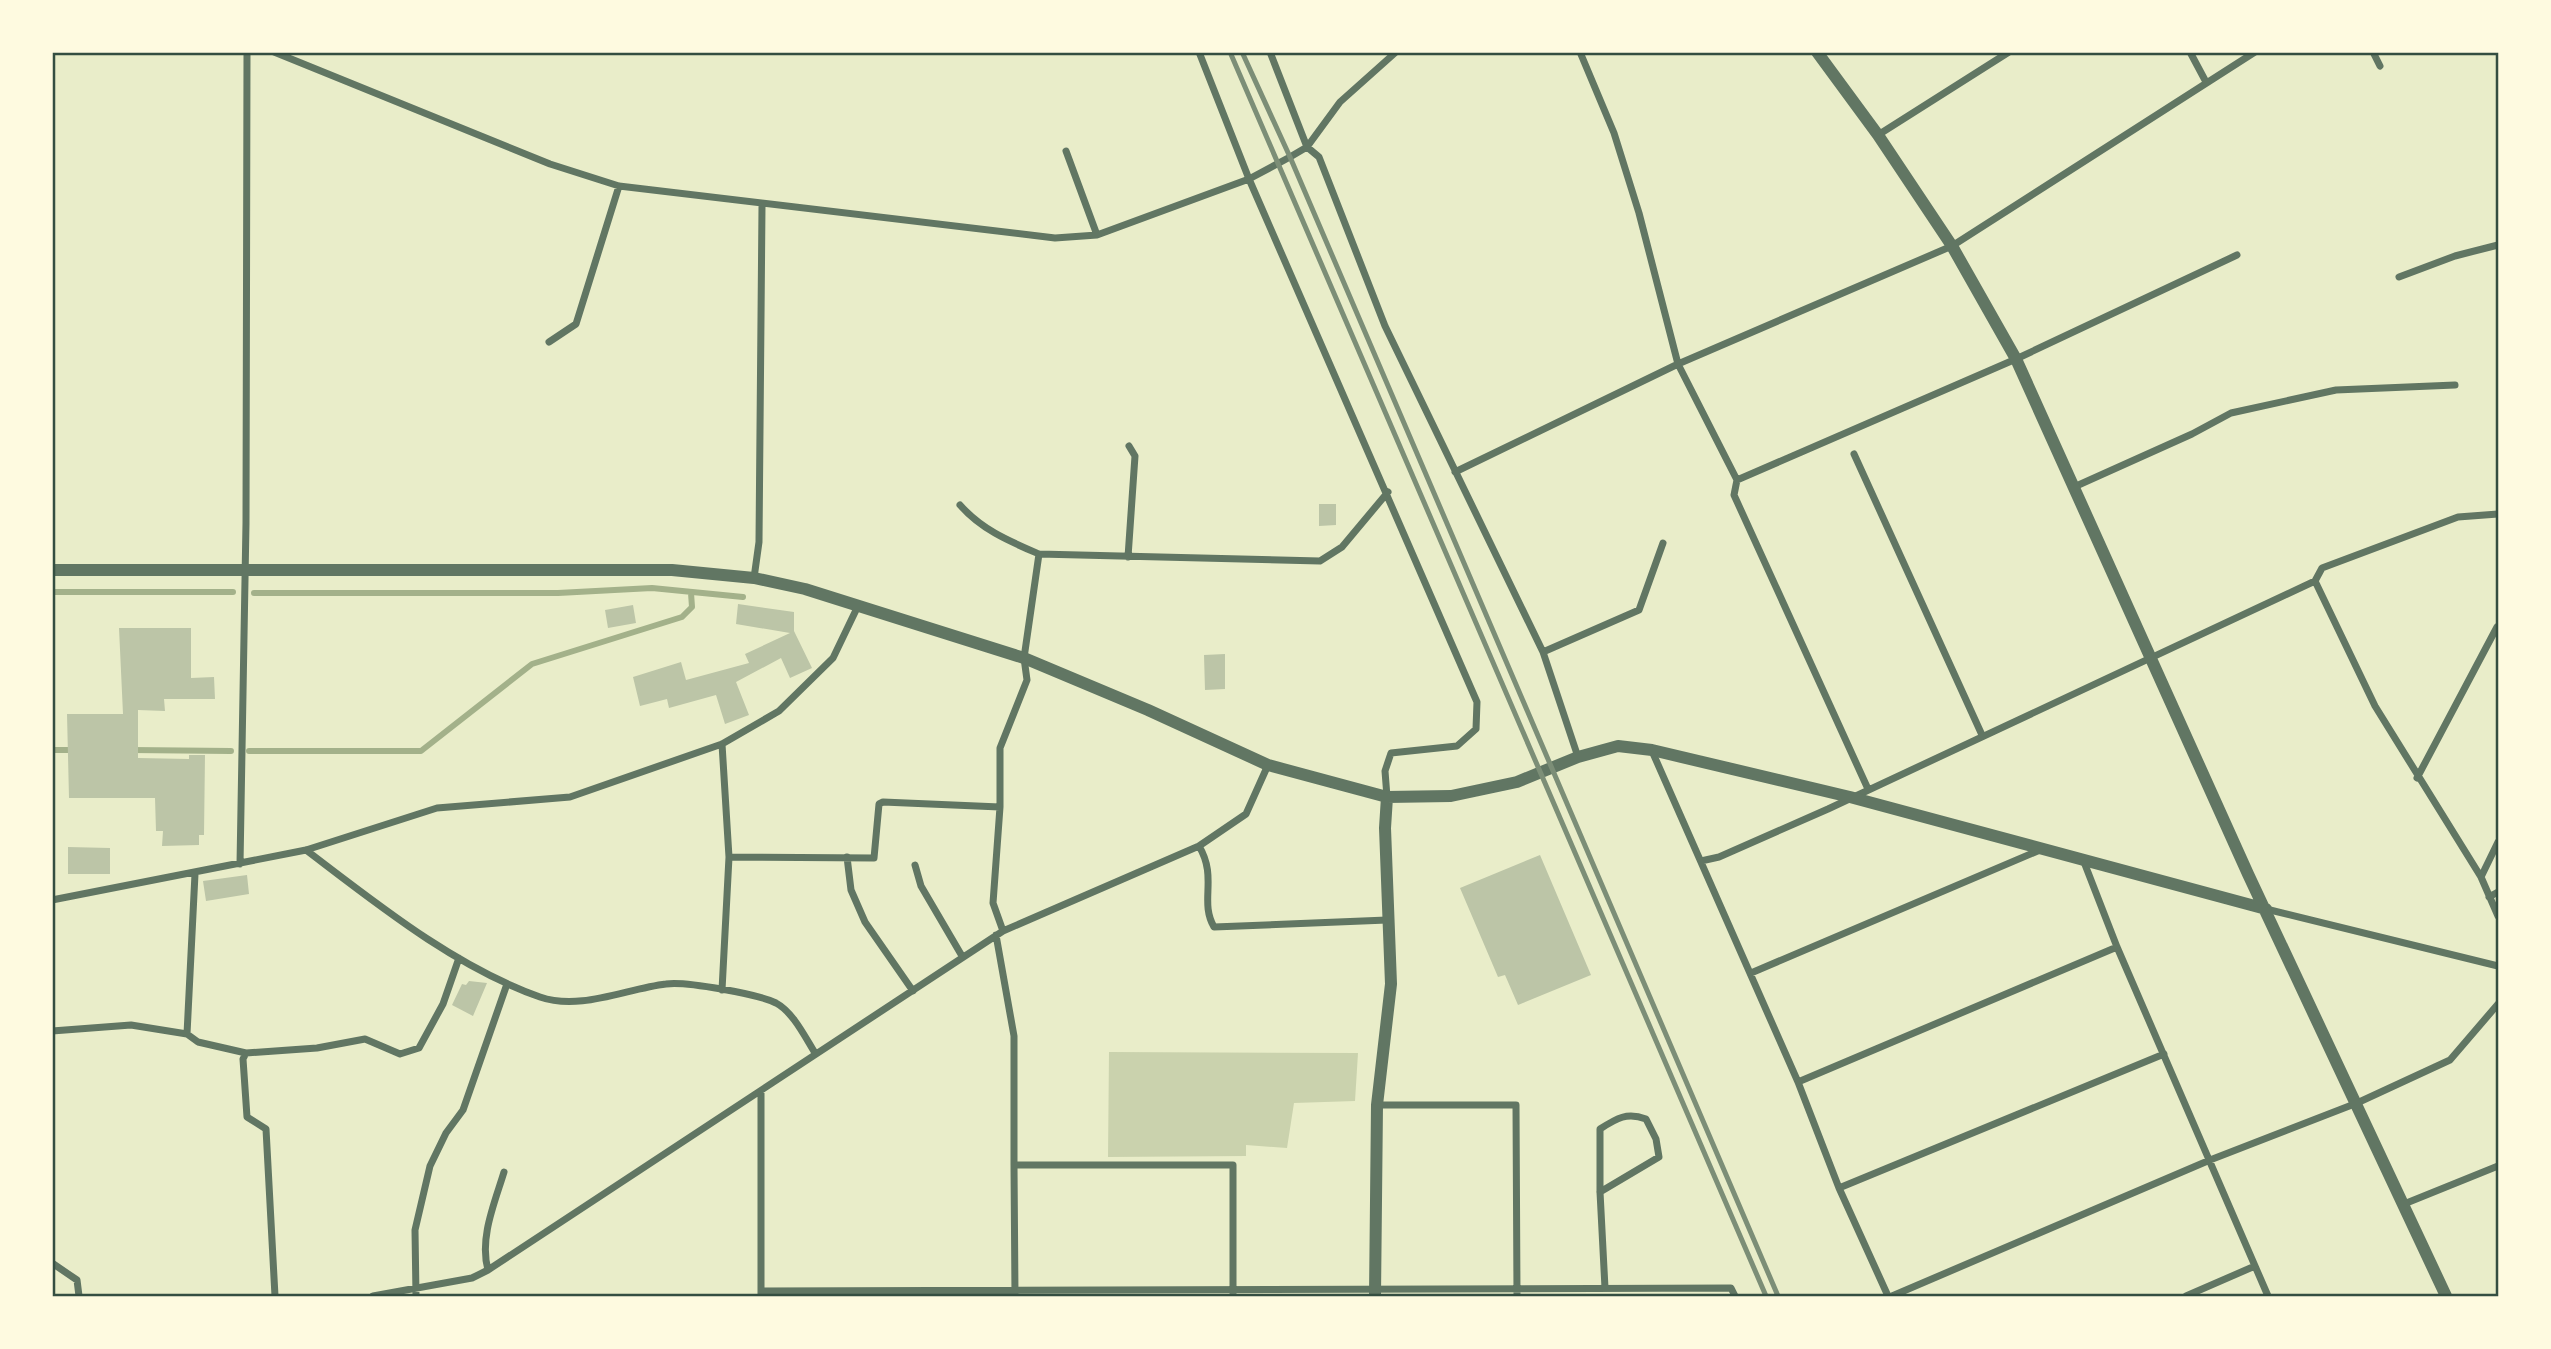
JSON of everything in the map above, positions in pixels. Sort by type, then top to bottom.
[{"type":"street","points":[[240,864],[245,570],[247,52]]},
{"type":"street","points":[[274,52],[550,164],[619,186],[762,206],[1055,238],[1097,235],[1249,179],[1307,147],[1340,102],[1396,52]]},
{"type":"street","points":[[1199,52],[1249,179],[1388,492],[1477,702],[1476,729],[1457,746],[1391,753],[1385,771],[1387,920],[1391,984],[1377,1105],[1375,1293]]},
{"type":"street","points":[[1270,52],[1307,147],[1319,157],[1385,326],[1543,652],[1578,757]]},
{"type":"street","points":[[1580,52],[1617,144],[1678,363],[1737,481],[1734,495],[1868,789]]},
{"type":"street","points":[[1817,52],[1878,135],[1952,246],[2016,359],[2150,657],[2446,1297]]},
{"type":"street","points":[[1878,135],[2010,52]]},
{"type":"street","points":[[2190,52],[2206,82]]},
{"type":"street","points":[[1455,472],[1678,363],[1952,246],[2255,52]]},
{"type":"street","points":[[2373,52],[2380,66]]},
{"type":"street","points":[[1066,151],[1097,235]]},
{"type":"street","points":[[549,342],[576,324],[619,186]]},
{"type":"street","points":[[754,578],[759,542],[762,206]]},
{"type":"street","points":[[2399,277],[2455,256],[2498,245]]},
{"type":"street","points":[[1737,481],[2016,359],[2237,255]]},
{"type":"street","points":[[2074,487],[2192,435],[2231,413],[2336,390],[2455,385]]},
{"type":"street","points":[[1128,557],[1135,456],[1129,446]]},
{"type":"street","points":[[1854,454],[1982,735]]},
{"type":"street","points":[[960,505],[974,520],[996,535],[1039,554],[1320,561],[1342,547],[1388,492]]},
{"type":"street","points":[[1701,861],[1719,857],[2315,581],[2322,568],[2458,517],[2498,514]]},
{"type":"street","points":[[1543,652],[1639,610],[1663,544]]},
{"type":"street","points":[[1015,1293],[1014,1036],[1000,933],[993,903],[1000,807],[1000,748],[1027,680],[1024,658],[1039,554]]},
{"type":"street","points":[[52,570],[672,570],[754,578],[805,589],[857,608],[1024,658],[1148,709],[1268,765],[1387,797],[1451,796],[1517,782],[1578,757],[1618,747],[1652,750],[1850,797],[2084,862],[2498,965]]},
{"type":"street","points":[[2315,581],[2375,706],[2417,778],[2481,877],[2498,916]]},
{"type":"street","points":[[52,900],[195,874],[306,850],[437,808],[570,797],[722,744],[779,710],[833,658],[857,608]]},
{"type":"street","points":[[2417,778],[2497,627]]},
{"type":"street","points":[[722,744],[729,857],[722,990]]},
{"type":"street","points":[[1652,750],[1798,1082],[1839,1188],[1890,1297],[2210,1160],[2357,1103],[2450,1059],[2498,1004]]},
{"type":"street","points":[[373,1297],[472,1278],[488,1270],[761,1093],[815,1053],[1000,933],[1199,846],[1246,814],[1268,765]]},
{"type":"street","points":[[729,857],[874,858],[880,804],[883,802],[1000,807]]},
{"type":"street","points":[[2481,877],[2498,842]]},
{"type":"street","points":[[1199,846],[1209,863],[1208,917],[1214,927],[1387,920]]},
{"type":"street","points":[[1751,973],[2042,849]]},
{"type":"street","points":[[306,850],[372,900],[459,958],[507,984],[543,998],[568,1001],[668,983],[722,990],[776,1003],[795,1022],[815,1053]]},
{"type":"street","points":[[848,858],[851,890],[865,922],[913,991]]},
{"type":"street","points":[[2084,862],[2117,947],[2268,1297]]},
{"type":"street","points":[[915,865],[920,886],[962,956]]},
{"type":"street","points":[[187,1034],[195,874]]},
{"type":"street","points":[[2489,897],[2498,892]]},
{"type":"street","points":[[1798,1082],[2117,947]]},
{"type":"street","points":[[52,1031],[131,1025],[187,1034],[198,1042],[246,1053],[317,1048],[365,1039],[400,1054],[419,1048],[443,1004],[459,958]]},
{"type":"street","points":[[416,1297],[415,1230],[430,1166],[446,1133],[463,1110],[507,984]]},
{"type":"street","points":[[246,1053],[243,1059],[247,1116],[266,1129],[275,1297]]},
{"type":"street","points":[[1839,1188],[2164,1054]]},
{"type":"street","points":[[761,1093],[761,1294],[1375,1293],[1731,1288],[1735,1297]]},
{"type":"street","points":[[1377,1105],[1516,1105],[1517,1292]]},
{"type":"street","points":[[1600,1192],[1659,1157],[1656,1139],[1646,1119],[1632,1114],[1617,1118],[1600,1129],[1600,1192],[1605,1288]]},
{"type":"street","points":[[1014,1165],[1233,1165],[1233,1293]]},
{"type":"street","points":[[2404,1205],[2498,1166]]},
{"type":"street","points":[[488,1270],[484,1257],[490,1217],[504,1171]]},
{"type":"street","points":[[52,1263],[77,1280],[79,1297]]},
{"type":"street","points":[[2186,1297],[2255,1266]]},
{"type":"green space","points":[[1109,1052],[1358,1053],[1355,1101],[1294,1103],[1287,1148],[1246,1145],[1246,1156],[1108,1157]]},
{"type":"building","points":[[1319,504],[1336,504],[1336,525],[1319,526]]},
{"type":"building","points":[[738,604],[794,612],[794,631],[812,668],[790,678],[781,658],[736,682],[749,715],[725,724],[716,695],[669,708],[667,699],[640,706],[633,677],[681,662],[686,680],[749,663],[745,654],[790,633],[736,624]]},
{"type":"building","points":[[633,605],[636,623],[608,628],[605,610]]},
{"type":"building","points":[[119,628],[191,628],[191,678],[214,677],[215,699],[164,699],[165,711],[138,710],[138,758],[189,759],[189,755],[205,755],[204,835],[199,835],[199,845],[162,846],[163,831],[156,831],[155,798],[69,798],[67,714],[123,714]]},
{"type":"building","points":[[1225,654],[1225,689],[1205,690],[1204,655]]},
{"type":"building","points":[[68,847],[110,848],[110,874],[68,874]]},
{"type":"building","points":[[1540,855],[1591,975],[1518,1005],[1505,975],[1498,977],[1460,888]]},
{"type":"building","points":[[247,875],[249,894],[206,901],[203,881]]},
{"type":"building","points":[[469,981],[487,983],[473,1016],[452,1005],[462,984],[466,985]]},
{"type":"waterway","points":[[254,593],[558,593],[652,588],[743,597]]},
{"type":"waterway","points":[[52,592],[233,592]]},
{"type":"waterway","points":[[249,751],[421,751],[532,664],[682,617],[692,607],[691,593]]},
{"type":"waterway","points":[[52,750],[75,750]]},
{"type":"waterway","points":[[131,750],[231,751]]},
{"type":"railway","points":[[1230,52],[1766,1296]]},
{"type":"railway","points":[[1242,52],[1290,157],[1778,1296]]}]
